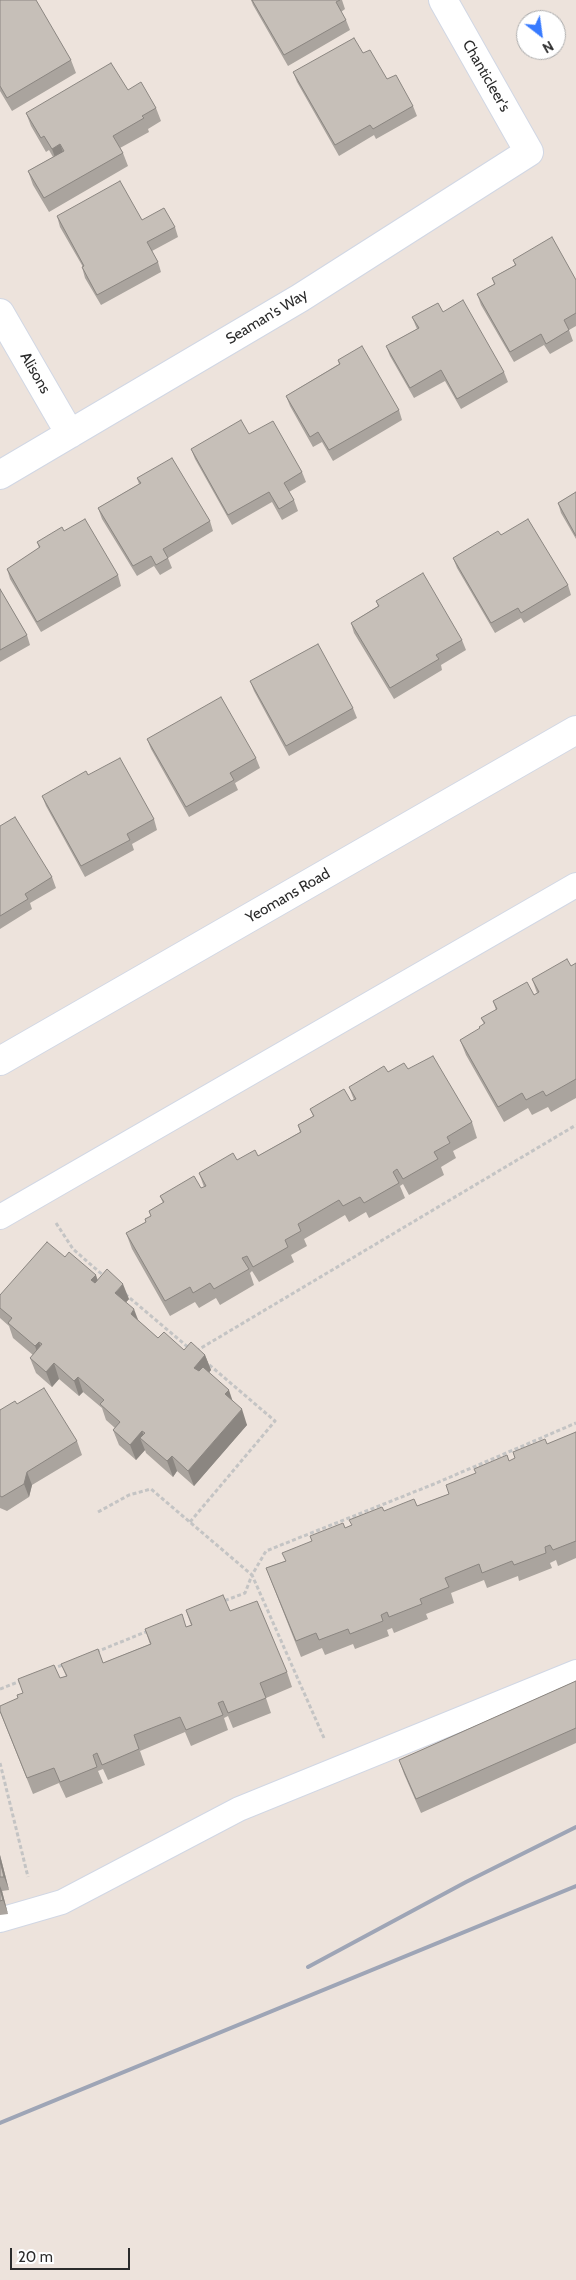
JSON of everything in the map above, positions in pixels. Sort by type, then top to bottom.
[{"type":"street","name":"Chanticleer's","points":[[443,0],[529,152]]},
{"type":"street","name":"Seaman's Way","points":[[0,475],[300,298],[529,152]]},
{"type":"street","name":"Alisons","points":[[0,313],[70,434]]},
{"type":"street","name":"Yeomans Road","points":[[0,1061],[576,730]]},
{"type":"lane","points":[[0,1217],[576,885]]},
{"type":"lane","points":[[0,1920],[62,1902],[239,1809],[576,1672]]},
{"type":"path","points":[[194,1352],[576,1125]]},
{"type":"path","points":[[37,1196],[73,1249],[110,1282]]},
{"type":"path","points":[[118,1288],[275,1422],[190,1522]]},
{"type":"path","points":[[216,1604],[245,1593],[266,1551],[434,1484],[576,1423]]},
{"type":"path","points":[[98,1512],[129,1495],[151,1489],[252,1576],[337,1769]]},
{"type":"path","points":[[92,1653],[157,1628]]},
{"type":"path","points":[[46,1671],[74,1660]]},
{"type":"path","points":[[0,1689],[28,1678]]},
{"type":"path","points":[[0,1763],[20,1851],[37,1909]]},
{"type":"building","points":[[0,0],[36,0],[71,60],[7,98],[0,86]]},
{"type":"building","points":[[252,0],[340,0],[336,2],[346,20],[284,55]]},
{"type":"building","points":[[354,38],[363,53],[370,50],[387,79],[396,75],[413,106],[373,129],[370,125],[335,145],[293,72]]},
{"type":"building","points":[[111,63],[128,90],[141,82],[156,108],[142,116],[144,118],[113,136],[123,153],[44,198],[28,171],[64,151],[60,144],[52,149],[44,136],[41,138],[26,113]]},
{"type":"building","points":[[120,181],[142,220],[164,208],[175,227],[147,242],[158,262],[97,295],[82,267],[84,266],[57,216]]},
{"type":"building","points":[[552,237],[576,280],[576,313],[564,320],[569,330],[546,344],[541,334],[510,352],[477,294],[495,284],[492,278],[516,265],[513,260]]},
{"type":"building","points":[[463,300],[504,372],[457,399],[441,370],[410,388],[386,346],[419,328],[412,317],[438,303],[443,312]]},
{"type":"building","points":[[362,346],[399,410],[329,450],[318,432],[310,437],[286,396],[340,364],[338,360]]},
{"type":"building","points":[[241,420],[249,434],[273,421],[302,472],[284,483],[294,500],[279,509],[269,492],[228,515],[191,449]]},
{"type":"building","points":[[172,458],[210,521],[163,549],[168,558],[156,565],[151,556],[133,566],[98,508],[141,483],[137,478]]},
{"type":"building","points":[[576,492],[576,536],[558,503]]},
{"type":"building","points":[[85,519],[118,575],[37,622],[7,569],[40,547],[37,542],[62,527],[64,531]]},
{"type":"building","points":[[528,519],[568,585],[521,613],[518,608],[491,623],[453,558],[498,531],[501,535]]},
{"type":"building","points":[[423,573],[462,640],[436,655],[439,659],[390,688],[351,623],[379,606],[376,601]]},
{"type":"building","points":[[0,589],[27,635],[0,650]]},
{"type":"building","points":[[318,644],[353,708],[286,746],[250,681]]},
{"type":"building","points":[[221,697],[256,758],[230,773],[234,780],[186,807],[147,739]]},
{"type":"building","points":[[120,758],[154,819],[127,834],[130,840],[81,866],[42,796],[86,771],[88,775]]},
{"type":"building","points":[[15,817],[52,877],[25,894],[28,899],[0,916],[0,826]]},
{"type":"building","points":[[567,959],[571,966],[576,963],[576,1079],[546,1096],[543,1091],[526,1100],[522,1093],[498,1107],[460,1040],[480,1028],[485,1023],[481,1018],[497,1009],[493,1001],[527,982],[534,995],[539,992],[532,979]]},
{"type":"building","points":[[433,1056],[472,1122],[447,1137],[450,1143],[434,1152],[438,1159],[403,1179],[397,1169],[393,1172],[399,1183],[364,1203],[360,1197],[343,1206],[339,1200],[298,1224],[301,1231],[285,1240],[288,1247],[253,1267],[247,1256],[242,1258],[249,1269],[214,1289],[210,1283],[193,1293],[190,1287],[165,1301],[126,1233],[146,1222],[145,1219],[151,1216],[149,1211],[164,1202],[160,1196],[194,1176],[201,1188],[206,1186],[199,1173],[233,1153],[237,1160],[255,1150],[258,1156],[301,1132],[298,1125],[314,1116],[310,1109],[344,1089],[351,1101],[356,1099],[349,1087],[384,1066],[388,1072],[404,1063],[408,1069]]},
{"type":"building","points":[[47,1242],[65,1257],[69,1252],[96,1275],[91,1280],[95,1283],[107,1269],[123,1284],[115,1293],[134,1309],[131,1314],[158,1338],[164,1332],[184,1350],[191,1342],[205,1355],[194,1368],[199,1371],[203,1367],[229,1390],[225,1394],[242,1409],[188,1471],[172,1456],[167,1461],[140,1438],[145,1433],[142,1431],[130,1445],[113,1430],[120,1422],[100,1404],[104,1400],[78,1377],[74,1381],[54,1363],[46,1372],[30,1358],[42,1344],[39,1342],[35,1346],[8,1323],[12,1318],[0,1308],[0,1295]]},
{"type":"building","points":[[44,1388],[77,1441],[27,1472],[24,1484],[2,1497],[0,1496],[0,1410],[15,1401],[17,1404]]},
{"type":"building","points":[[576,1432],[576,1541],[553,1550],[550,1545],[545,1547],[546,1553],[514,1565],[512,1561],[482,1573],[479,1564],[445,1578],[449,1587],[420,1599],[422,1604],[389,1617],[387,1612],[381,1615],[383,1621],[350,1634],[348,1629],[319,1640],[316,1633],[296,1641],[266,1568],[286,1561],[282,1553],[312,1541],[310,1536],[343,1523],[345,1528],[352,1525],[349,1520],[382,1507],[384,1511],[414,1499],[417,1506],[449,1494],[446,1485],[476,1473],[474,1469],[507,1455],[509,1461],[515,1458],[513,1452],[545,1439],[547,1444]]},
{"type":"building","points":[[223,1595],[230,1611],[257,1601],[287,1672],[260,1683],[266,1698],[228,1713],[223,1701],[218,1703],[223,1715],[186,1730],[180,1717],[134,1735],[139,1749],[102,1765],[97,1753],[93,1755],[97,1767],[60,1782],[54,1768],[27,1778],[0,1711],[0,1706],[18,1698],[17,1695],[23,1693],[18,1679],[54,1665],[60,1678],[67,1676],[61,1664],[98,1649],[103,1663],[151,1644],[145,1629],[182,1614],[186,1627],[192,1625],[186,1610]]},
{"type":"building","points":[[576,1681],[576,1728],[416,1799],[399,1760]]},
{"type":"building","points":[[0,1861],[4,1877],[0,1877]]},
{"type":"building","points":[[0,1889],[3,1900],[0,1901]]},
{"type":"railway","points":[[308,1967],[466,1882],[576,1827]]},
{"type":"railway","points":[[0,2123],[576,1886]]}]
